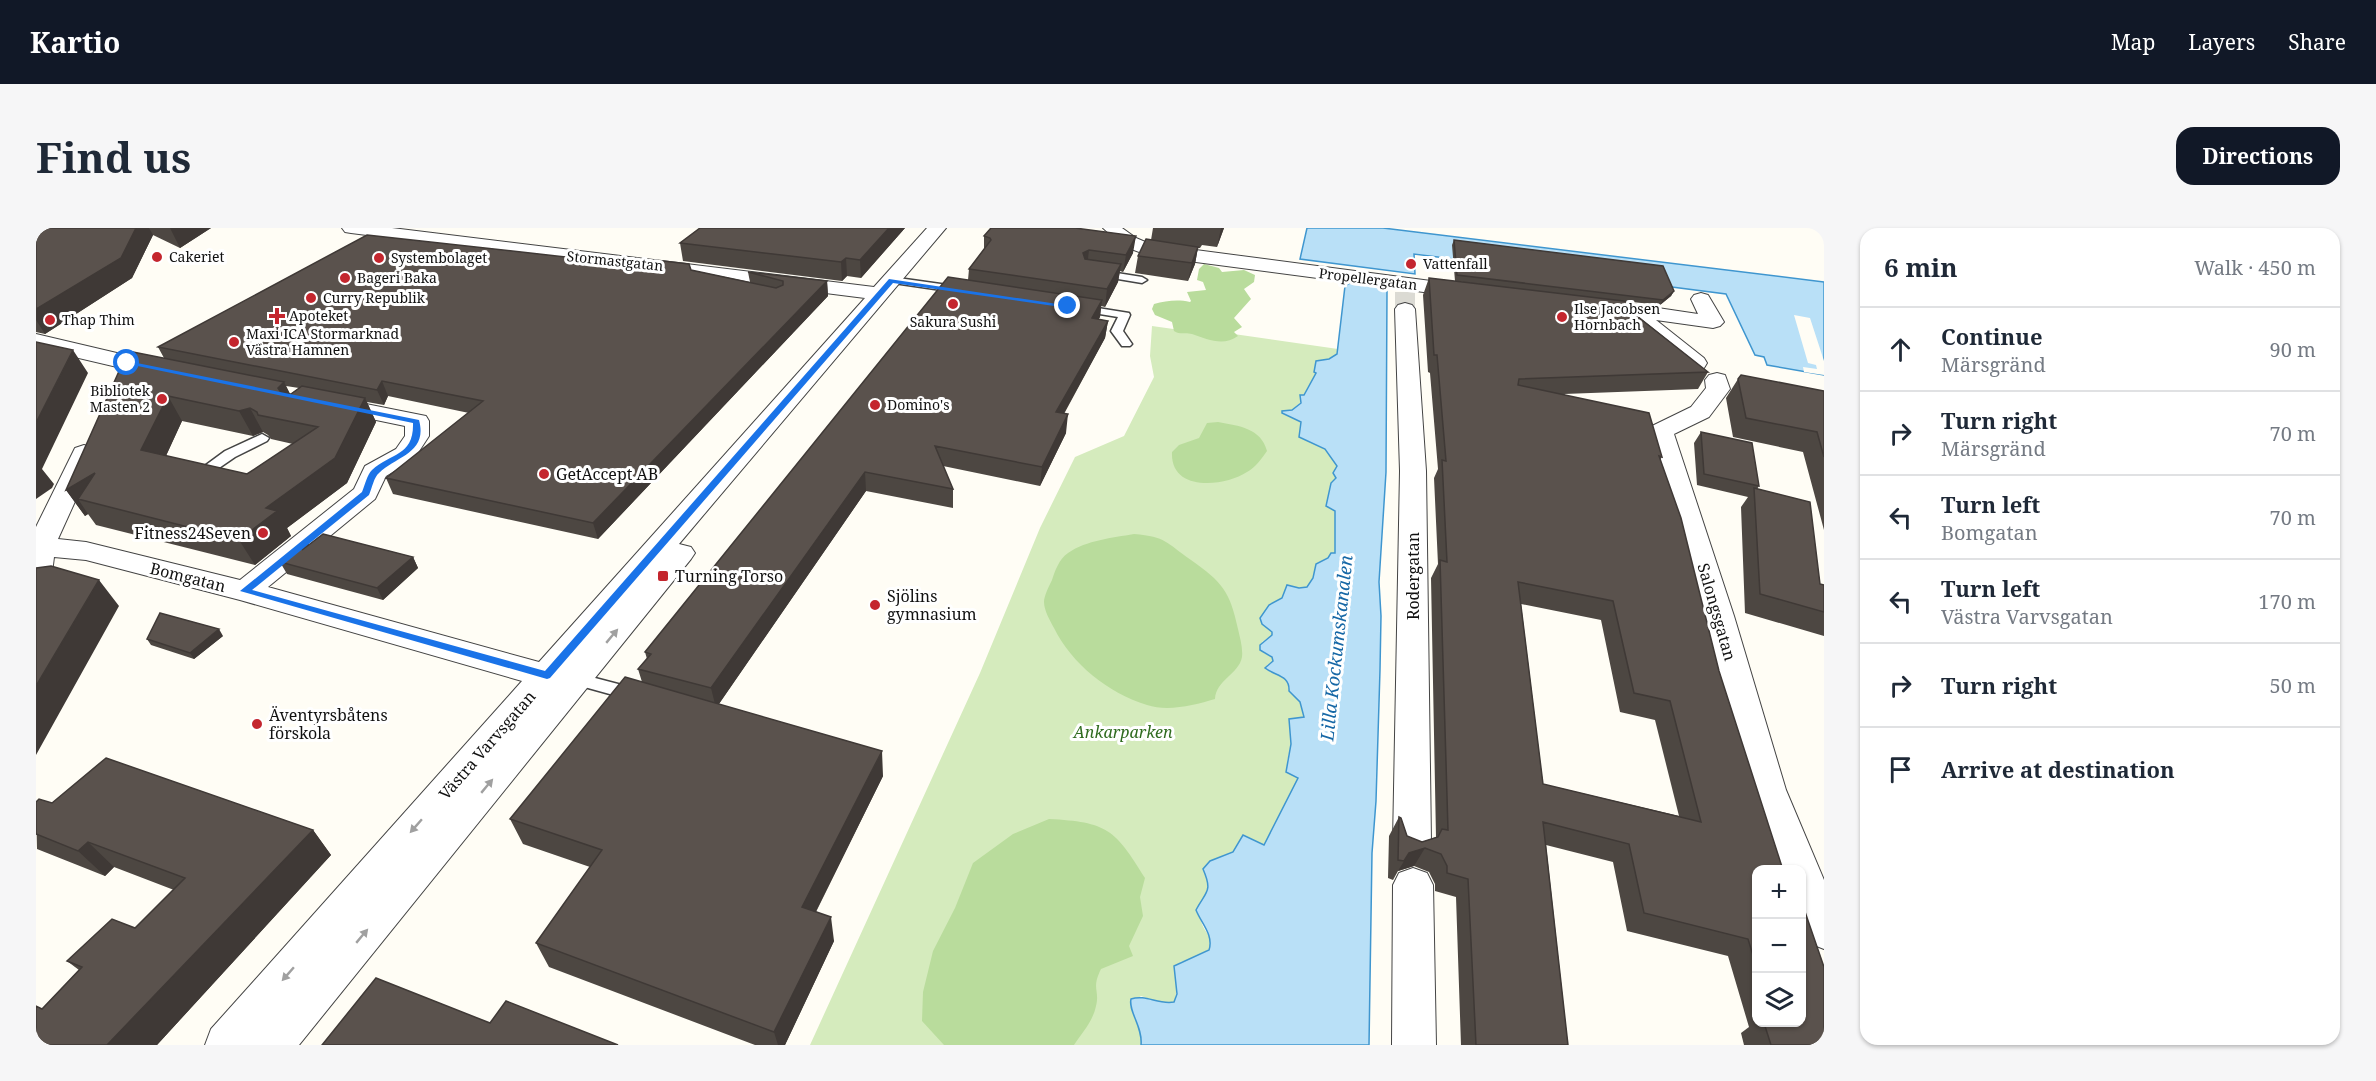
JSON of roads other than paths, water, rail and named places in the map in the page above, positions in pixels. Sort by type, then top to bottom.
[{"type":"street","name":"Stormastgatan","points":[[351,228],[697,270],[892,286]]},
{"type":"street","points":[[471,244],[498,228]]},
{"type":"street","name":"Västra Varvsgatan","points":[[270,1045],[561,678],[892,286],[937,228]]},
{"type":"street","name":"Västra Varvsgatan","points":[[892,286],[953,228]]},
{"type":"street","name":"Propellergatan","points":[[1112,228],[1122,238],[1139,248],[1405,295],[1489,294]]},
{"type":"street","name":"Rodergatan","points":[[1405,295],[1413,471],[1412,842]]},
{"type":"street","name":"Salongsgatan","points":[[1701,299],[1713,322],[1621,309],[1727,382],[1718,389],[1700,412],[1661,431],[1719,616],[1768,790],[1798,865]]},
{"type":"street","points":[[36,341],[122,373],[185,375]]},
{"type":"street","points":[[244,591],[366,493],[374,472],[405,454],[417,436],[417,421],[302,398]]},
{"type":"street","points":[[36,581],[38,546],[96,427]]},
{"type":"street","name":"Bomgatan","points":[[38,546],[86,551],[244,591],[561,678]]},
{"type":"street","name":"Västra Varvsgatan","points":[[226,1045],[561,678]]},
{"type":"street","points":[[1806,884],[1824,930]]},
{"type":"street","points":[[1413,885],[1414,1045]]},
{"type":"lane","points":[[697,270],[698,280],[721,285]]},
{"type":"lane","points":[[1087,272],[1142,280]]},
{"type":"lane","points":[[892,286],[961,285],[979,293]]},
{"type":"lane","points":[[1068,306],[1125,315],[1117,331],[1126,344]]},
{"type":"lane","points":[[198,476],[230,454],[262,438]]},
{"type":"lane","points":[[561,678],[651,699]]},
{"type":"water","points":[[1307,228],[1383,228],[1824,282],[1824,375],[1767,365],[1764,357],[1755,355],[1726,294],[1414,254],[1415,274],[1300,259]]},
{"type":"water","name":"Lilla Kockumskanalen","points":[[1353,281],[1387,286],[1386,472],[1379,582],[1380,670],[1372,853],[1369,1045],[1141,1045],[1131,999],[1174,1002],[1177,994],[1174,966],[1209,950],[1210,939],[1196,910],[1208,887],[1203,869],[1210,861],[1233,852],[1243,835],[1264,845],[1298,778],[1286,772],[1291,744],[1289,719],[1304,717],[1300,702],[1289,691],[1287,682],[1265,668],[1273,661],[1272,657],[1260,650],[1260,645],[1272,635],[1272,632],[1262,624],[1260,618],[1269,605],[1282,598],[1287,585],[1307,587],[1313,578],[1316,564],[1328,558],[1331,553],[1335,553],[1335,511],[1326,506],[1331,483],[1336,478],[1333,473],[1337,466],[1325,449],[1299,437],[1301,422],[1282,411],[1292,410],[1301,403],[1300,395],[1304,395],[1316,373],[1314,372],[1316,361],[1329,359],[1337,354],[1345,286]]},
{"type":"tunnel","points":[[1405,292],[1405,309]]},
{"type":"place","name":"Cakeriet","points":[[157,257]]},
{"type":"place","name":"Systembolaget","points":[[379,258]]},
{"type":"place","name":"Vattenfall","points":[[1411,264]]},
{"type":"place","name":"Bageri Baka","points":[[345,278]]},
{"type":"place","name":"Curry Republik","points":[[311,298]]},
{"type":"place","name":"Sakura Sushi","points":[[953,304]]},
{"type":"place","name":"Apoteket","points":[[277,316]]},
{"type":"place","name":"Ilse Jacobsen Hornbach","points":[[1562,317]]},
{"type":"place","name":"Thap Thim","points":[[50,320]]},
{"type":"place","name":"Maxi ICA Stormarknad Västra Hamnen","points":[[234,342]]},
{"type":"place","name":"Bibliotek Masten 2","points":[[162,399]]},
{"type":"place","name":"Domino's","points":[[875,405]]},
{"type":"place","name":"GetAccept AB","points":[[544,474]]},
{"type":"place","name":"Fitness24Seven","points":[[263,533]]},
{"type":"place","name":"Turning Torso","points":[[663,576]]},
{"type":"place","name":"Sjölins gymnasium","points":[[875,605]]},
{"type":"place","name":"Äventyrsbåtens förskola","points":[[257,724]]},
{"type":"park label","name":"Ankarparken","points":[[1123,732]]}]
